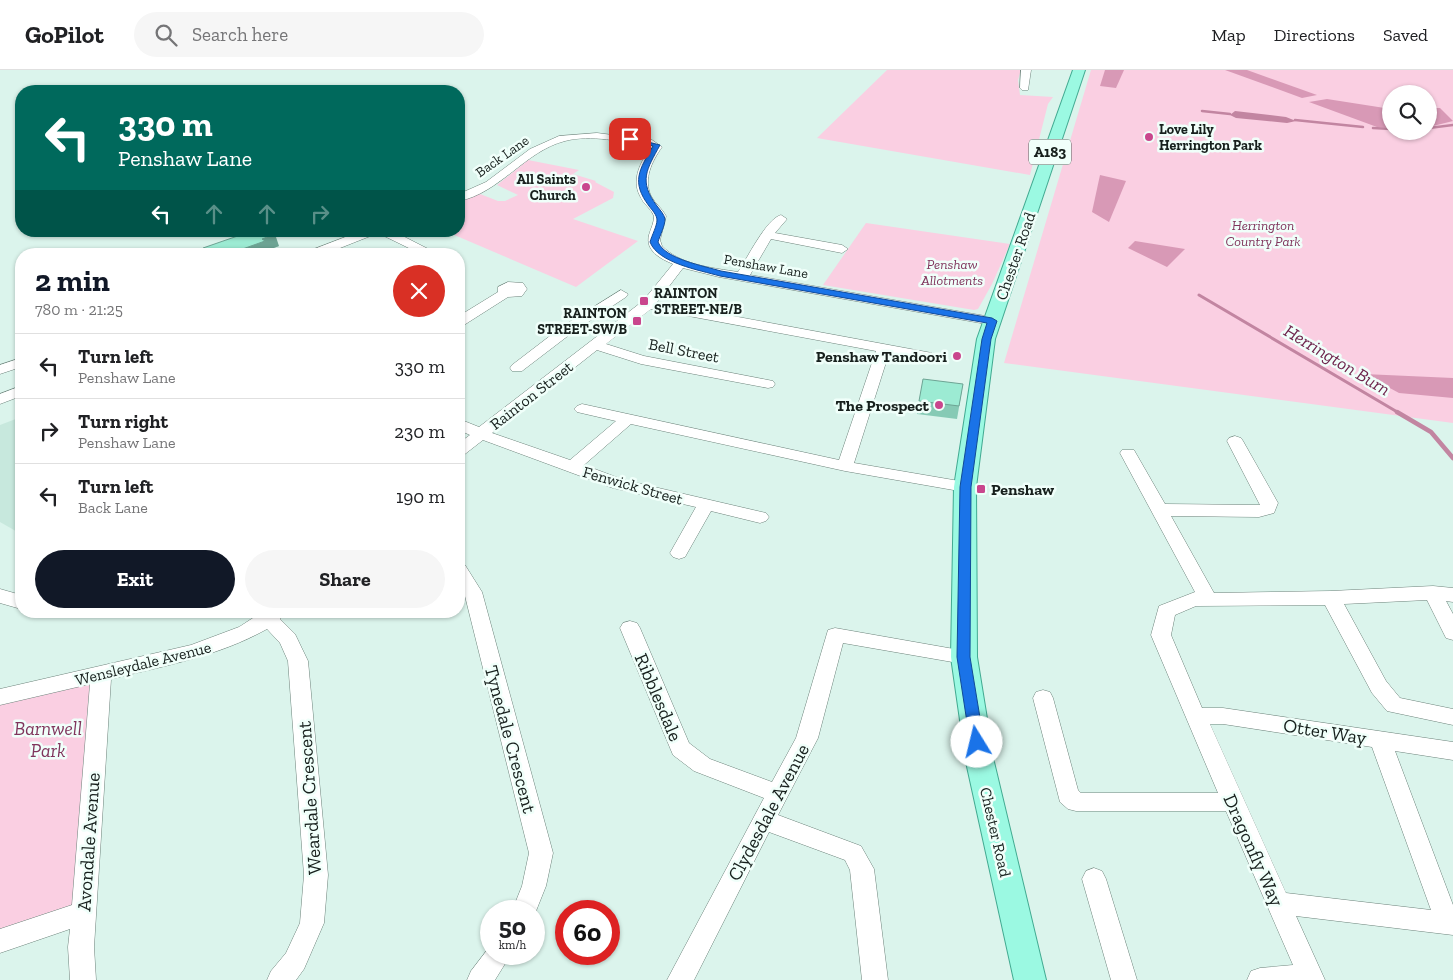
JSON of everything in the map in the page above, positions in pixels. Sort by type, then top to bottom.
[{"type":"main road","name":"Chester Road","points":[[1030,980],[980,762],[964,657],[965,487],[986,339],[1079,70]]},
{"type":"street","points":[[1025,88],[1026,70]]},
{"type":"street","name":"Back Lane","points":[[465,195],[490,184],[534,151],[563,138],[590,136],[652,143]]},
{"type":"street","name":"Penshaw Lane","points":[[652,143],[657,147],[646,164],[642,188],[661,220],[654,242],[663,254],[681,262],[742,277],[992,321]]},
{"type":"street","points":[[742,277],[767,235],[781,218]]},
{"type":"street","points":[[767,235],[842,249]]},
{"type":"street","points":[[329,248],[357,237]]},
{"type":"street","points":[[395,237],[419,248]]},
{"type":"street","name":"Rainton Street","points":[[465,446],[648,304],[681,262]]},
{"type":"street","points":[[465,318],[505,293]]},
{"type":"street","points":[[517,368],[568,329],[621,294]]},
{"type":"street","points":[[648,304],[927,356]]},
{"type":"street","name":"Bell Street","points":[[599,342],[641,360],[768,384]]},
{"type":"street","points":[[845,466],[884,348]]},
{"type":"street","points":[[0,370],[15,364]]},
{"type":"street","points":[[0,399],[15,394]]},
{"type":"street","points":[[582,410],[845,466],[965,487]]},
{"type":"street","points":[[572,468],[628,420]]},
{"type":"street","name":"Fenwick Street","points":[[465,427],[619,484],[760,517]]},
{"type":"street","points":[[1159,510],[1259,511],[1268,509],[1269,503],[1235,441]]},
{"type":"street","points":[[1128,452],[1208,600],[1330,598],[1433,592],[1453,595]]},
{"type":"street","points":[[679,553],[706,505]]},
{"type":"street","name":"Tynedale Crescent","points":[[465,579],[473,592],[541,853],[534,886],[528,900]]},
{"type":"street","points":[[1433,592],[1453,633]]},
{"type":"street","points":[[0,596],[15,600]]},
{"type":"street","points":[[1330,598],[1379,686],[1394,705],[1453,717]]},
{"type":"street","name":"Dragonfly Way","points":[[1208,600],[1194,599],[1166,611],[1160,635],[1311,978]]},
{"type":"street","name":"Wensleydale Avenue","points":[[0,697],[101,674],[220,643],[267,618]]},
{"type":"street","name":"Weardale Crescent","points":[[275,618],[288,639],[298,661],[316,875],[312,923],[294,961],[280,980]]},
{"type":"street","name":"Ribblesdale","points":[[630,628],[681,749],[702,765],[778,794]]},
{"type":"street","name":"Clydesdale Avenue","points":[[680,980],[807,738],[835,635],[964,657]]},
{"type":"street","name":"Avondale Avenue","points":[[83,980],[81,947],[83,913],[101,674]]},
{"type":"street","points":[[1043,698],[1068,794],[1076,802],[1233,802]]},
{"type":"street","name":"Otter Way","points":[[1199,723],[1204,716],[1223,716],[1453,751]]},
{"type":"street","points":[[1277,903],[1450,924],[1380,740]]},
{"type":"street","points":[[764,820],[853,853],[862,869],[875,980]]},
{"type":"street","points":[[1094,879],[1124,980]]},
{"type":"street","points":[[0,941],[83,913]]},
{"type":"street","points":[[480,980],[490,965]]},
{"type":"street","points":[[1260,980],[1311,978]]},
{"type":"shaded area","points":[[1105,70],[1124,70],[1116,88],[1100,86]]},
{"type":"shaded area","points":[[1225,70],[1247,70],[1317,95],[1302,98]]},
{"type":"shaded area","points":[[1327,99],[1382,108],[1382,127],[1377,127],[1309,102]]},
{"type":"shaded area","points":[[1437,108],[1440,108],[1453,121],[1437,125]]},
{"type":"shaded area","points":[[1235,111],[1286,117],[1296,121],[1287,123],[1236,118],[1230,115]]},
{"type":"shaded area","points":[[1100,175],[1126,181],[1109,222],[1092,212]]},
{"type":"shaded area","points":[[1135,241],[1185,249],[1167,267],[1128,248]]},
{"type":"shaded area","points":[[1364,374],[1453,378],[1453,398],[1399,393]]},
{"type":"shaded area","points":[[15,419],[15,531],[0,522],[0,425]]},
{"type":"green space","points":[[887,70],[1021,70],[1018,80],[1020,95],[1053,97],[1048,104],[1030,175],[817,138]]},
{"type":"green space","name":"Herrington Country Park","points":[[1091,70],[1453,70],[1453,423],[1004,363]]},
{"type":"green space","points":[[528,160],[579,170],[573,174],[596,181],[614,192],[613,198],[573,219],[638,241],[576,287],[459,237],[465,237],[465,198],[480,194],[498,201],[505,201],[518,195],[497,185]]},
{"type":"green space","name":"Penshaw Allotments","points":[[866,223],[1010,244],[992,284],[978,309],[974,310],[823,285]]},
{"type":"green space","name":"Barnwell Park","points":[[101,674],[83,913],[0,941],[0,697]]},
{"type":"building","points":[[235,237],[267,237],[262,239],[265,241],[245,248],[203,248]]},
{"type":"building","points":[[923,379],[963,384],[959,406],[919,401]]},
{"type":"waterway","points":[[1202,111],[1230,114]]},
{"type":"waterway","points":[[1295,120],[1363,127]]},
{"type":"waterway","points":[[1437,127],[1453,125]]},
{"type":"waterway","points":[[1373,128],[1382,128]]},
{"type":"waterway","name":"Herrington Burn","points":[[1199,295],[1399,413]]},
{"type":"waterway","name":"Herrington Burn","points":[[1397,412],[1431,432],[1453,458]]},
{"type":"place","name":"Love Lily Herrington Park","points":[[1149,137]]},
{"type":"place","name":"All Saints Church","points":[[586,187]]},
{"type":"place","name":"RAINTON STREET-NE/B","points":[[644,301]]},
{"type":"place","name":"RAINTON STREET-SW/B","points":[[637,321]]},
{"type":"place","name":"Penshaw Tandoori","points":[[957,356]]},
{"type":"place","name":"The Prospect","points":[[939,405]]},
{"type":"place","name":"Penshaw","points":[[981,489]]},
{"type":"route","points":[[630,139],[657,145],[646,164],[642,188],[661,220],[654,242],[663,254],[699,268],[720,273],[992,321],[986,339],[965,487],[964,657],[977,742]]}]
